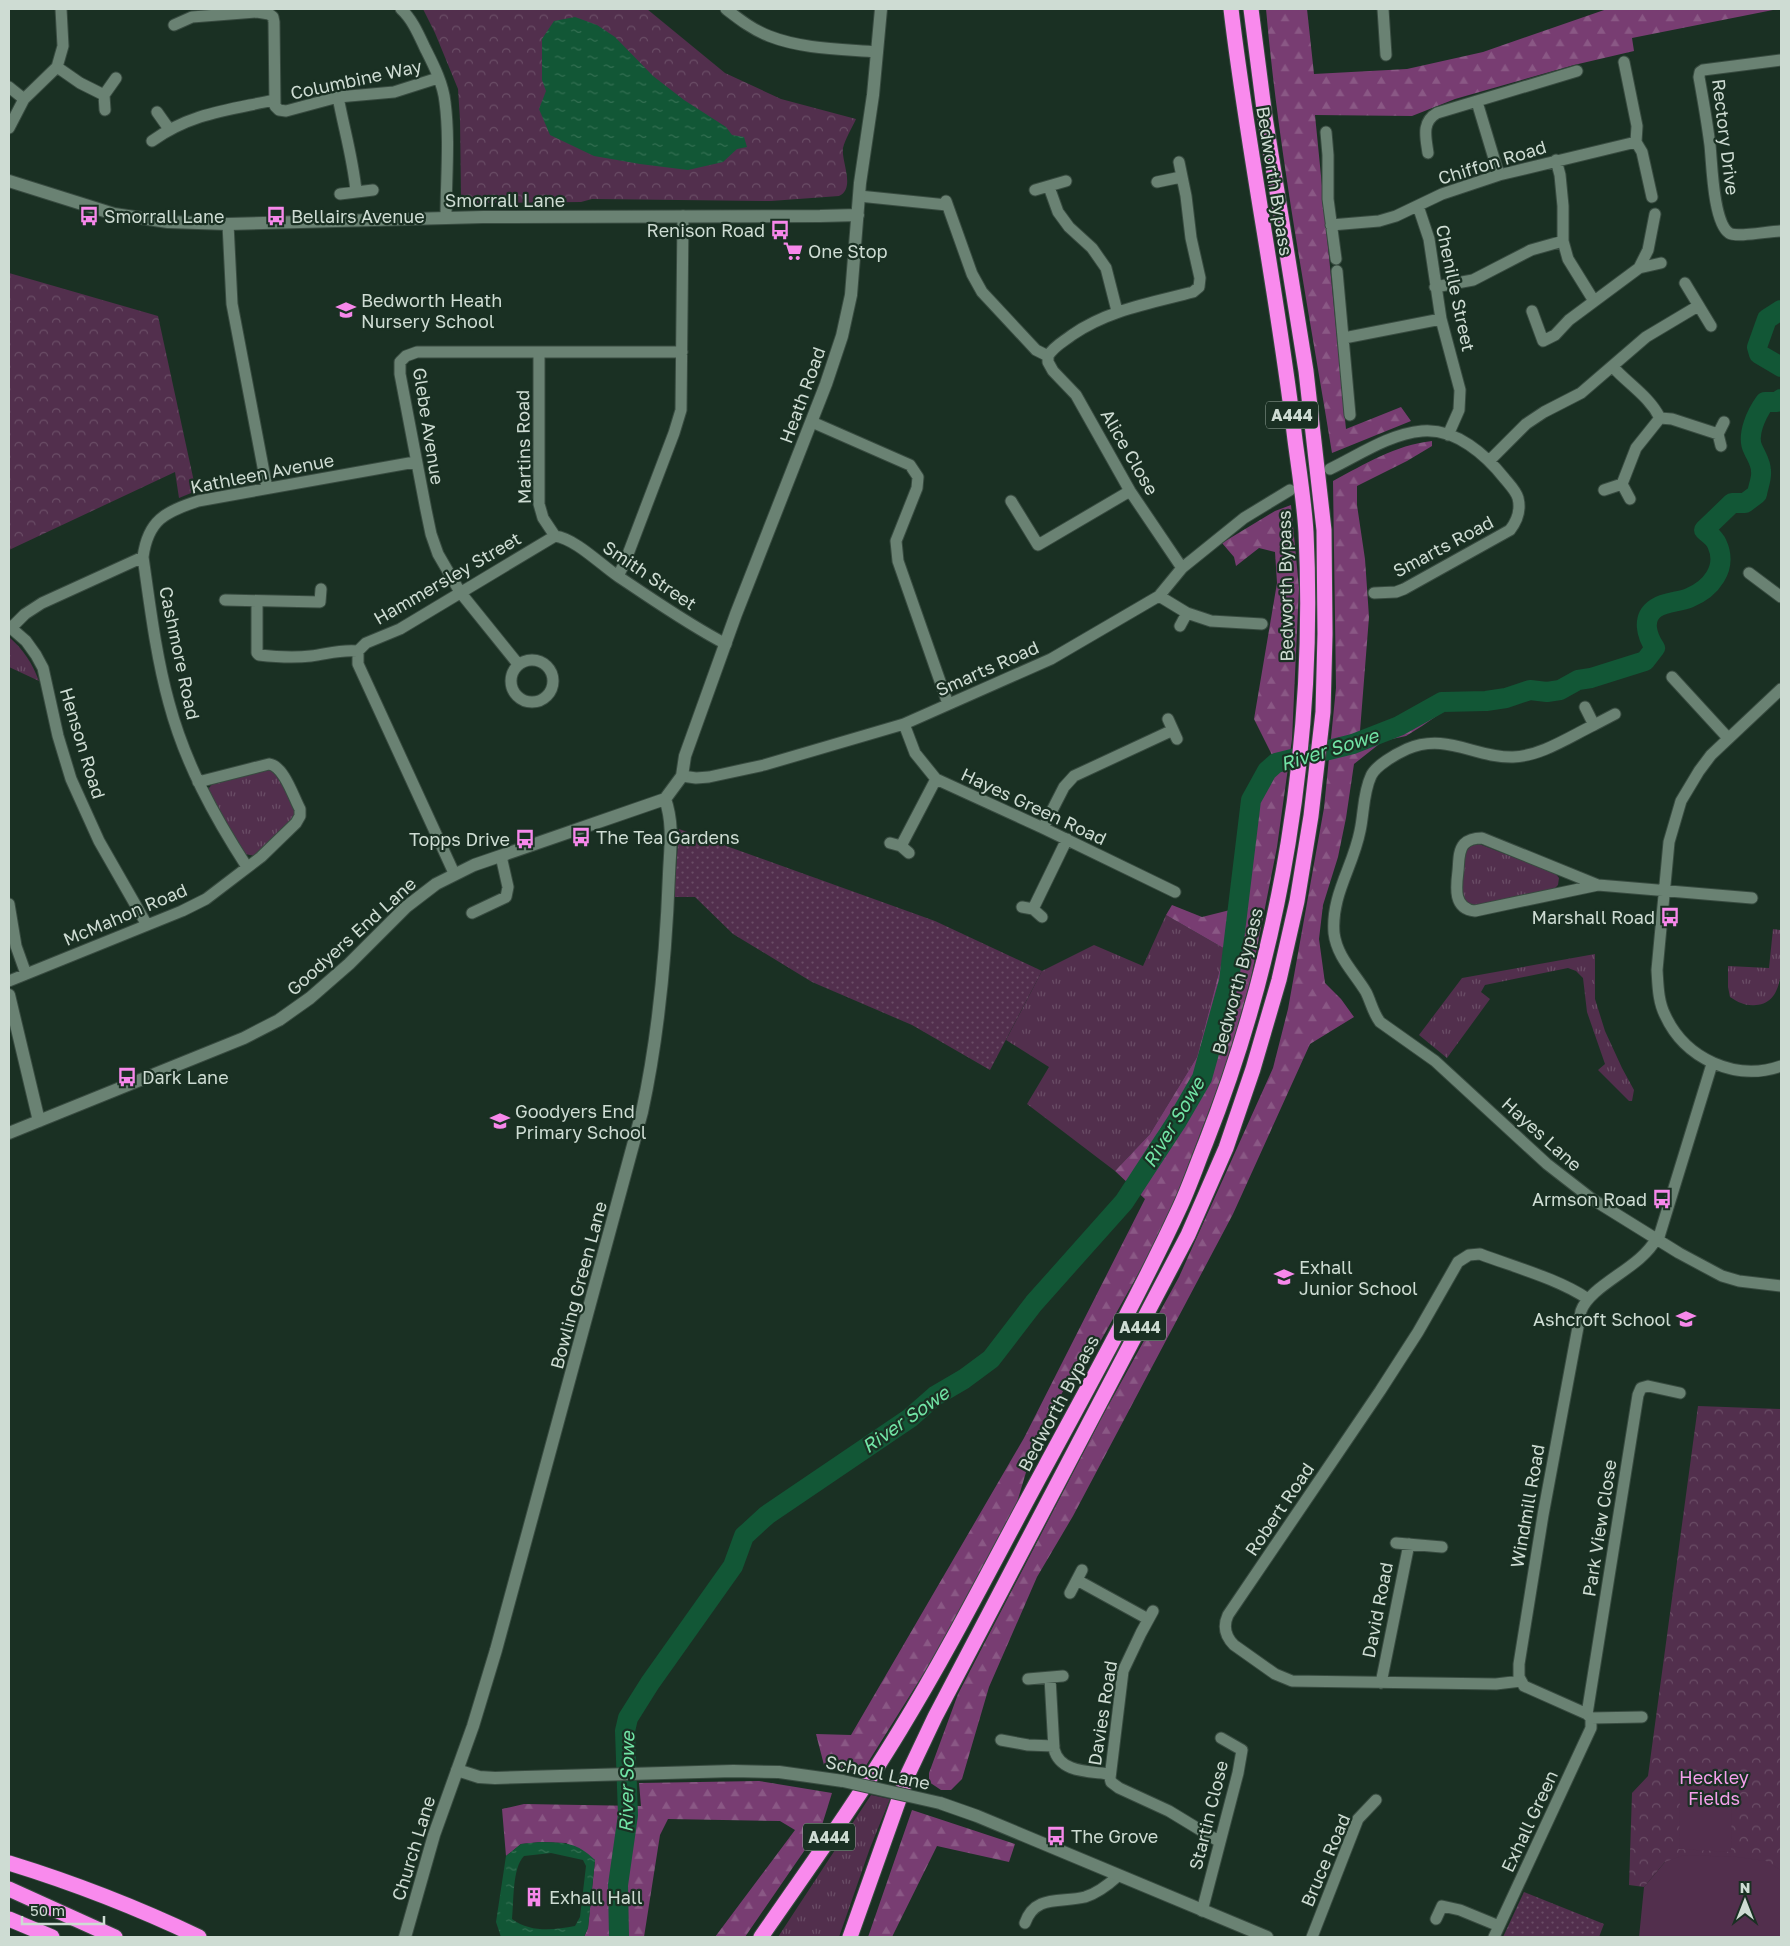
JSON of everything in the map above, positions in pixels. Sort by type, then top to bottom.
[{"type":"highway","name":"Bedworth Bypass","points":[[761,1937],[897,1735],[943,1658],[1117,1333],[1181,1206],[1220,1106],[1260,979],[1275,914],[1292,815],[1304,714],[1307,642],[1306,530],[1288,378],[1240,80],[1231,9]]},
{"type":"highway","name":"Bedworth Bypass","points":[[850,1937],[908,1774],[935,1717],[1188,1235],[1226,1148],[1253,1069],[1280,980],[1297,901],[1311,816],[1323,712],[1325,634],[1324,530],[1306,371],[1265,117],[1251,9]]},
{"type":"highway","points":[[9,1863],[65,1882],[199,1937]]},
{"type":"highway","points":[[9,1889],[115,1937]]},
{"type":"highway","points":[[9,1918],[52,1937]]},
{"type":"street","points":[[9,128],[24,99],[57,66],[64,46],[61,9]]},
{"type":"street","points":[[401,9],[415,26],[438,78],[445,100],[447,139],[446,218]]},
{"type":"street","points":[[726,9],[754,29],[780,40],[802,45],[877,52]]},
{"type":"street","name":"Heath Road","points":[[682,776],[685,756],[754,568],[836,357],[847,315],[851,295],[859,196],[881,9]]},
{"type":"street","points":[[1383,9],[1386,55]]},
{"type":"street","name":"Columbine Way","points":[[174,25],[190,13],[266,12],[273,17],[274,100],[275,106],[279,110],[286,112],[338,97],[394,92],[438,78]]},
{"type":"street","name":"Rectory Drive","points":[[1781,60],[1703,70],[1700,72],[1699,77],[1710,144],[1716,199],[1723,225],[1729,233],[1740,236],[1765,231],[1781,231]]},
{"type":"street","points":[[1624,62],[1637,126],[1636,142],[1642,152],[1652,196]]},
{"type":"street","points":[[57,66],[80,84],[104,94]]},
{"type":"street","points":[[1428,153],[1425,129],[1431,117],[1437,113],[1577,71]]},
{"type":"street","points":[[105,110],[104,94],[116,78]]},
{"type":"street","points":[[9,87],[24,99]]},
{"type":"street","points":[[338,97],[346,138],[353,158],[356,191]]},
{"type":"street","points":[[152,141],[169,129],[194,117],[274,100]]},
{"type":"street","points":[[1477,102],[1499,175]]},
{"type":"street","points":[[157,112],[169,129]]},
{"type":"street","points":[[1326,132],[1328,199],[1344,338],[1350,415]]},
{"type":"street","name":"Chiffon Road","points":[[1331,225],[1379,221],[1396,216],[1442,194],[1499,175],[1636,142]]},
{"type":"street","points":[[1556,160],[1560,175],[1563,206],[1562,241],[1568,259],[1594,301]]},
{"type":"street","points":[[1048,356],[1053,348],[1088,324],[1117,311],[1193,292],[1200,283],[1191,238],[1186,196],[1178,162]]},
{"type":"street","points":[[1156,182],[1181,177]]},
{"type":"street","name":"Smorrall Lane","points":[[9,181],[72,202],[140,219],[168,222],[228,224],[446,218],[858,215]]},
{"type":"street","points":[[1035,190],[1066,181]]},
{"type":"street","points":[[1049,187],[1058,212],[1069,227],[1092,248],[1106,268],[1117,311]]},
{"type":"street","points":[[340,194],[373,190]]},
{"type":"street","name":"Alice Close","points":[[859,196],[946,203],[972,274],[982,292],[1036,350],[1048,356],[1048,362],[1053,371],[1076,395],[1130,491],[1182,568]]},
{"type":"street","name":"Chenille Street","points":[[1418,206],[1429,239],[1441,319],[1460,390],[1459,410],[1448,435]]},
{"type":"street","points":[[1639,268],[1648,250],[1655,214]]},
{"type":"street","points":[[618,576],[626,562],[678,422],[682,392],[683,216]]},
{"type":"street","points":[[228,224],[232,304],[267,488]]},
{"type":"street","points":[[1435,287],[1473,280],[1532,250],[1562,241]]},
{"type":"street","points":[[1532,311],[1543,341],[1555,335],[1570,320],[1639,268],[1661,263]]},
{"type":"street","points":[[1685,283],[1711,326]]},
{"type":"street","points":[[1490,460],[1526,424],[1544,412],[1581,393],[1646,337],[1698,306]]},
{"type":"street","points":[[1344,338],[1441,319]]},
{"type":"street","name":"Glebe Avenue","points":[[518,664],[460,592],[438,554],[431,534],[415,462],[399,367],[400,362],[406,356],[417,352],[682,352]]},
{"type":"street","name":"Martins Road","points":[[540,353],[539,504],[543,518],[555,536]]},
{"type":"street","points":[[1612,366],[1628,383],[1648,399],[1660,418]]},
{"type":"street","points":[[1660,418],[1672,419],[1718,434]]},
{"type":"street","points":[[1630,499],[1622,484],[1636,448],[1660,418]]},
{"type":"street","points":[[812,422],[910,465],[918,477],[917,488],[896,540],[898,561],[948,704]]},
{"type":"street","points":[[1721,446],[1718,434],[1724,422]]},
{"type":"street","name":"Smarts Road","points":[[1330,470],[1390,438],[1423,430],[1448,435],[1471,446],[1490,460],[1518,496],[1518,515],[1510,530],[1404,589],[1396,592],[1374,593]]},
{"type":"street","name":"Kathleen Avenue","points":[[143,557],[145,544],[150,532],[164,515],[198,501],[415,462]]},
{"type":"street","points":[[1604,490],[1622,484]]},
{"type":"street","name":"Smarts Road","points":[[682,776],[710,777],[764,764],[904,724],[1051,658],[1159,596],[1182,568],[1244,518],[1290,490]]},
{"type":"street","points":[[1011,501],[1038,546],[1130,491]]},
{"type":"street","name":"Smith Street","points":[[555,536],[566,539],[711,638],[726,644]]},
{"type":"street","name":"Hammersley Street","points":[[358,651],[366,643],[400,629],[555,536]]},
{"type":"street","points":[[10,627],[42,603],[143,557]]},
{"type":"street","name":"Cashmore Road","points":[[143,557],[162,672],[179,736],[198,782],[221,826],[247,867]]},
{"type":"street","points":[[1750,574],[1781,597]]},
{"type":"street","points":[[225,600],[320,602],[321,589]]},
{"type":"street","points":[[1159,596],[1187,613],[1211,621],[1262,624]]},
{"type":"street","points":[[257,600],[257,653],[259,655],[285,658],[313,656],[346,649],[358,651],[358,664],[454,874]]},
{"type":"street","points":[[1180,626],[1187,613]]},
{"type":"street","name":"Henson Road","points":[[10,627],[26,641],[43,668],[58,736],[71,779],[99,842],[147,925]]},
{"type":"street","points":[[1672,678],[1728,738]]},
{"type":"street","points":[[1781,689],[1728,738],[1699,771],[1682,801],[1669,842],[1657,970],[1660,1000],[1665,1015],[1682,1041],[1712,1064],[1733,1070],[1767,1070],[1781,1066]]},
{"type":"street","points":[[1585,707],[1594,725]]},
{"type":"street","name":"Hayes Lane","points":[[1615,714],[1547,748],[1513,757],[1482,754],[1443,743],[1429,742],[1407,749],[1388,760],[1371,774],[1364,800],[1360,832],[1355,852],[1341,882],[1334,915],[1334,934],[1338,950],[1364,990],[1374,1014],[1380,1022],[1435,1061],[1547,1164],[1575,1187],[1657,1240],[1722,1276],[1739,1281],[1781,1286]]},
{"type":"street","name":"Hayes Green Road","points":[[904,724],[915,753],[936,779],[1175,892]]},
{"type":"street","points":[[1043,828],[1068,781],[1074,776],[1173,729]]},
{"type":"street","points":[[198,782],[269,764],[276,765],[281,770],[300,809],[300,816],[296,823],[247,867]]},
{"type":"street","points":[[665,799],[682,776]]},
{"type":"street","points":[[900,848],[936,779]]},
{"type":"street","name":"Goodyers End Lane","points":[[9,1133],[244,1038],[279,1020],[328,983],[416,899],[454,874],[665,799]]},
{"type":"street","name":"Bowling Green Lane","points":[[457,1770],[476,1717],[496,1650],[620,1195],[650,1075],[658,1024],[668,890],[671,815],[665,799]]},
{"type":"street","points":[[1598,885],[1475,911],[1463,906],[1456,890],[1461,849],[1468,841],[1478,838],[1598,885],[1753,898]]},
{"type":"street","points":[[1042,917],[1027,908],[1067,840]]},
{"type":"street","points":[[472,913],[506,897],[508,887],[501,856]]},
{"type":"street","name":"McMahon Road","points":[[9,981],[182,911],[206,898],[247,867]]},
{"type":"street","points":[[9,904],[16,946],[26,974]]},
{"type":"street","points":[[9,996],[39,1120]]},
{"type":"street","points":[[1588,1299],[1647,1253],[1657,1240],[1712,1064]]},
{"type":"street","name":"Robert Road","points":[[1521,1681],[1496,1684],[1304,1682],[1286,1680],[1231,1642],[1225,1630],[1226,1620],[1380,1391],[1418,1332],[1458,1262],[1469,1255],[1480,1254],[1560,1284],[1588,1299]]},
{"type":"street","name":"Windmill Road","points":[[1521,1681],[1519,1664],[1543,1515],[1581,1311],[1588,1299]]},
{"type":"street","name":"Park View Close","points":[[1589,1716],[1638,1395],[1641,1388],[1648,1386],[1680,1393]]},
{"type":"street","name":"David Road","points":[[1396,1543],[1442,1547]]},
{"type":"street","name":"David Road","points":[[1381,1683],[1408,1544]]},
{"type":"street","name":"Davies Road","points":[[1070,1593],[1080,1575],[1151,1615],[1123,1671],[1109,1774],[1111,1782],[1119,1788],[1169,1811],[1220,1842]]},
{"type":"street","points":[[1028,1679],[1063,1676]]},
{"type":"street","points":[[1050,1678],[1054,1746],[1058,1760],[1068,1767],[1109,1774]]},
{"type":"street","points":[[1521,1681],[1528,1689],[1589,1716],[1642,1716]]},
{"type":"street","name":"Exhall Green","points":[[1496,1932],[1591,1728],[1589,1716]]},
{"type":"street","name":"Startin Close","points":[[1202,1911],[1238,1773],[1242,1750],[1221,1738]]},
{"type":"street","points":[[1001,1740],[1028,1745],[1054,1746]]},
{"type":"street","name":"School Lane","points":[[457,1770],[479,1777],[495,1778],[733,1771],[779,1772],[843,1781],[940,1803],[977,1816],[1267,1937]]},
{"type":"street","name":"Church Lane","points":[[405,1937],[434,1835],[457,1770]]},
{"type":"street","name":"Bruce Road","points":[[1312,1937],[1358,1819],[1376,1800]]},
{"type":"street","points":[[1024,1923],[1028,1912],[1040,1904],[1085,1897],[1103,1889],[1118,1876]]},
{"type":"street","points":[[1436,1919],[1442,1906],[1460,1910],[1496,1932]]},
{"type":"green space","points":[[423,9],[647,9],[725,73],[781,99],[856,119],[843,148],[847,187],[839,196],[771,201],[592,199],[581,202],[477,203],[464,201],[461,196],[458,89]]},
{"type":"green space","points":[[1266,9],[1307,9],[1314,74],[1407,69],[1483,52],[1607,9],[1778,9],[1632,38],[1634,51],[1574,65],[1455,99],[1412,116],[1315,115],[1346,429],[1401,407],[1411,421],[1332,453],[1286,176]]},
{"type":"green space","points":[[9,273],[158,316],[196,491],[179,498],[175,472],[9,550]]},
{"type":"green space","points":[[1432,441],[1432,446],[1407,461],[1357,486],[1357,505],[1365,559],[1369,617],[1360,731],[1381,730],[1398,724],[1430,701],[1441,708],[1438,715],[1422,726],[1406,736],[1383,741],[1354,764],[1338,857],[1323,905],[1319,939],[1325,983],[1341,999],[1354,1017],[1310,1044],[1233,1214],[1073,1516],[1037,1577],[989,1687],[962,1779],[951,1790],[941,1790],[929,1782],[929,1773],[958,1694],[1102,1417],[1179,1277],[1273,1068],[1288,1009],[1324,808],[1336,688],[1333,481],[1393,451],[1418,443]]},
{"type":"green space","points":[[1291,505],[1299,588],[1292,739],[1277,847],[1251,978],[1228,1061],[1165,1226],[1091,1358],[1073,1373],[1024,1462],[1027,1469],[1015,1509],[944,1641],[862,1772],[824,1765],[816,1734],[851,1735],[1024,1438],[1145,1199],[1115,1171],[1150,1134],[1197,1057],[1225,949],[1166,915],[1172,905],[1202,917],[1238,908],[1249,830],[1251,800],[1267,771],[1276,763],[1254,719],[1277,583],[1275,552],[1259,548],[1236,566],[1234,557],[1222,543],[1275,511]]},
{"type":"green space","points":[[9,637],[27,657],[39,681],[9,667]]},
{"type":"green space","points":[[266,769],[277,773],[295,808],[296,816],[255,856],[245,854],[231,834],[209,792],[209,788],[214,782]]},
{"type":"green space","points":[[679,829],[935,921],[1042,971],[990,1070],[912,1025],[812,982],[733,934],[695,897],[674,897]]},
{"type":"green space","points":[[1479,844],[1555,873],[1559,878],[1558,885],[1553,890],[1479,906],[1469,904],[1462,896],[1463,866],[1468,849]]},
{"type":"green space","points":[[1166,915],[1225,949],[1197,1057],[1150,1134],[1115,1171],[1027,1104],[1049,1067],[1006,1040],[1042,971],[1094,945],[1143,966]]},
{"type":"green space","points":[[1773,929],[1781,930],[1782,963],[1778,986],[1773,996],[1766,1002],[1756,1005],[1746,1004],[1730,997],[1728,966],[1769,968]]},
{"type":"green space","points":[[1595,954],[1595,999],[1605,1031],[1634,1090],[1632,1101],[1629,1101],[1598,1070],[1605,1064],[1587,1012],[1583,978],[1576,971],[1568,968],[1485,985],[1481,992],[1490,999],[1447,1058],[1419,1035],[1462,978]]},
{"type":"green space","name":"Heckley Fields","points":[[1698,1406],[1781,1409],[1781,1870],[1665,1862],[1644,1887],[1629,1885],[1632,1793],[1648,1776]]},
{"type":"green space","points":[[759,1781],[832,1793],[822,1825],[745,1937],[715,1937],[795,1830],[780,1821],[668,1819],[660,1835],[644,1937],[584,1937],[588,1928],[595,1860],[566,1843],[541,1842],[521,1844],[506,1856],[502,1809],[524,1804],[641,1806],[639,1783]]},
{"type":"green space","points":[[1680,1789],[1732,1792],[1731,1852],[1679,1849]]},
{"type":"green space","points":[[871,1795],[890,1799],[870,1848],[839,1937],[778,1937]]},
{"type":"green space","points":[[912,1810],[1015,1844],[1009,1862],[937,1846],[892,1937],[868,1937]]},
{"type":"green space","points":[[1684,1855],[1737,1857],[1766,1861],[1781,1870],[1781,1937],[1639,1937],[1644,1887],[1665,1862]]},
{"type":"green space","points":[[1524,1892],[1604,1924],[1599,1937],[1503,1937]]},
{"type":"water","points":[[575,17],[597,25],[615,37],[653,76],[684,100],[726,127],[732,135],[744,137],[747,147],[737,149],[723,162],[688,170],[594,156],[550,135],[539,109],[546,91],[542,80],[542,39],[554,21]]},
{"type":"water","points":[[541,1842],[571,1845],[582,1850],[595,1860],[588,1928],[584,1937],[501,1937],[496,1922],[506,1856],[521,1844]],"holes":[[[551,1853],[583,1860],[586,1866],[580,1917],[575,1926],[543,1929],[527,1927],[512,1919],[515,1877],[520,1861],[524,1856]]]},
{"type":"waterway","name":"River Sowe","points":[[1781,310],[1767,319],[1757,347],[1759,354],[1781,367]]},
{"type":"waterway","name":"River Sowe","points":[[619,1937],[618,1885],[628,1815],[625,1731],[628,1718],[650,1683],[733,1566],[744,1536],[767,1515],[910,1418],[935,1396],[964,1379],[991,1359],[1034,1303],[1124,1202],[1177,1121],[1202,1078],[1229,981],[1251,800],[1267,771],[1276,763],[1353,744],[1399,726],[1442,702],[1486,701],[1506,698],[1530,690],[1547,692],[1560,690],[1578,680],[1591,678],[1645,661],[1655,648],[1647,627],[1648,617],[1651,612],[1660,606],[1697,594],[1715,577],[1719,569],[1720,553],[1717,544],[1704,530],[1732,503],[1745,503],[1757,494],[1761,468],[1751,443],[1752,431],[1756,418],[1765,402],[1777,402],[1781,399]]},
{"type":"place","name":"Smorrall Lane","points":[[89,216]]},
{"type":"place","name":"Bellairs Avenue","points":[[276,216]]},
{"type":"place","name":"Renison Road","points":[[780,230]]},
{"type":"place","name":"One Stop","points":[[793,251]]},
{"type":"place","name":"Bedworth Heath Nursery School","points":[[346,310]]},
{"type":"place","name":"The Tea Gardens","points":[[581,837]]},
{"type":"place","name":"Topps Drive","points":[[525,839]]},
{"type":"place","name":"Marshall Road","points":[[1670,917]]},
{"type":"place","name":"Dark Lane","points":[[127,1077]]},
{"type":"place","name":"Goodyers End Primary School","points":[[500,1121]]},
{"type":"place","name":"Armson Road","points":[[1662,1199]]},
{"type":"place","name":"Exhall Junior School","points":[[1284,1277]]},
{"type":"place","name":"Ashcroft School","points":[[1686,1319]]},
{"type":"place","name":"The Grove","points":[[1056,1836]]},
{"type":"place","name":"Exhall Hall","points":[[534,1897]]}]
